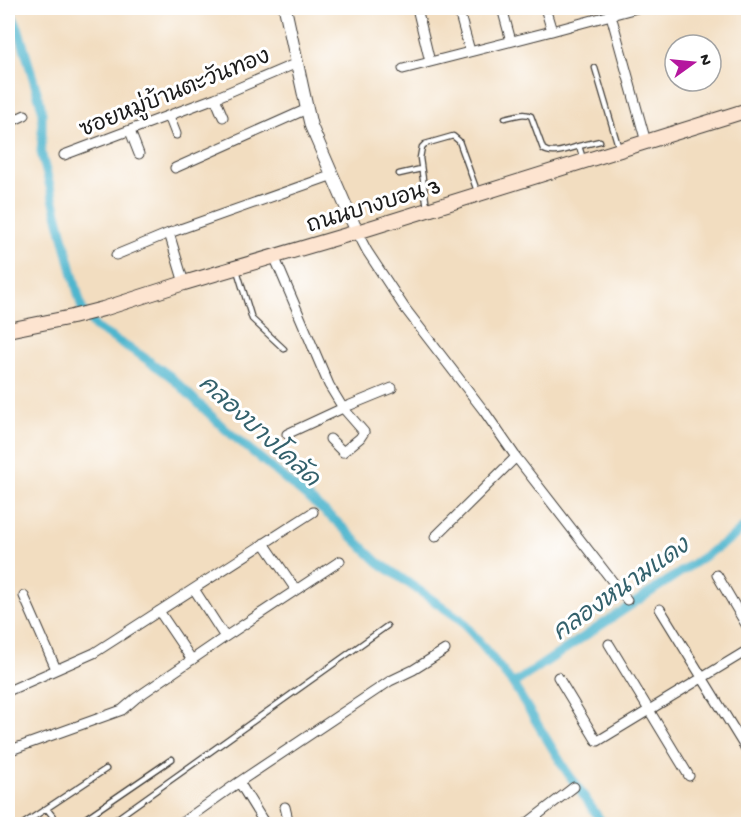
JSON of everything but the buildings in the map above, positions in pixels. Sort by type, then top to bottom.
[{"type":"main road","name":"ถนนบางบอน 3","points":[[8,330],[103,309],[748,110]]},
{"type":"street","points":[[285,8],[306,109],[319,144],[367,251],[404,306],[484,411],[516,458],[627,600]]},
{"type":"street","points":[[417,8],[430,62]]},
{"type":"street","points":[[458,8],[470,51]]},
{"type":"street","points":[[502,8],[511,41]]},
{"type":"street","points":[[545,8],[552,31]]},
{"type":"street","points":[[403,69],[552,31],[610,11],[637,8]]},
{"type":"street","points":[[610,11],[646,142]]},
{"type":"street","name":"ซอยหมู่บ้านตะวันทอง","points":[[64,156],[215,98],[297,63]]},
{"type":"street","points":[[215,98],[223,117]]},
{"type":"street","points":[[175,168],[306,109]]},
{"type":"street","points":[[8,123],[25,114]]},
{"type":"street","points":[[169,116],[176,134]]},
{"type":"street","points":[[130,131],[140,154]]},
{"type":"street","points":[[116,255],[169,233],[333,175]]},
{"type":"street","points":[[169,233],[184,283]]},
{"type":"street","points":[[274,256],[329,385],[343,408],[364,433],[343,452],[330,439]]},
{"type":"street","points":[[288,434],[392,388]]},
{"type":"street","points":[[435,537],[516,458]]},
{"type":"street","points":[[8,678],[10,690],[94,653],[313,512]]},
{"type":"street","points":[[264,543],[296,590]]},
{"type":"street","points":[[8,751],[122,710],[225,637],[340,561]]},
{"type":"street","points":[[717,575],[748,628]]},
{"type":"street","points":[[194,589],[225,637]]},
{"type":"street","points":[[24,596],[56,669]]},
{"type":"street","points":[[660,609],[748,752]]},
{"type":"street","points":[[159,611],[192,660]]},
{"type":"street","points":[[609,644],[689,776]]},
{"type":"street","points":[[180,825],[239,782],[390,681],[445,650]]},
{"type":"street","points":[[558,677],[596,740],[600,740],[748,650]]},
{"type":"street","points":[[239,782],[265,825]]},
{"type":"street","points":[[526,825],[574,787]]},
{"type":"street","points":[[285,807],[289,825]]},
{"type":"lane","points":[[595,68],[619,150]]},
{"type":"lane","points":[[505,118],[523,114],[531,116],[545,152],[550,153],[600,141]]},
{"type":"lane","points":[[427,210],[420,158],[422,147],[425,144],[453,136],[456,138],[478,194]]},
{"type":"lane","points":[[579,146],[584,161]]},
{"type":"lane","points":[[399,174],[421,169]]},
{"type":"lane","points":[[236,267],[252,319],[284,349]]},
{"type":"lane","points":[[108,825],[387,626]]},
{"type":"lane","points":[[76,825],[172,759]]},
{"type":"lane","points":[[23,825],[106,769]]},
{"type":"lane","points":[[47,809],[59,825]]},
{"type":"waterway","name":"คลองบางโคลัด","points":[[8,8],[18,27],[42,109],[41,152],[82,309],[96,328],[170,376],[225,429],[337,522],[378,562],[460,619],[513,684],[565,769],[603,824]]},
{"type":"waterway","name":"คลองหนามแดง","points":[[513,684],[733,537],[748,523]]}]
